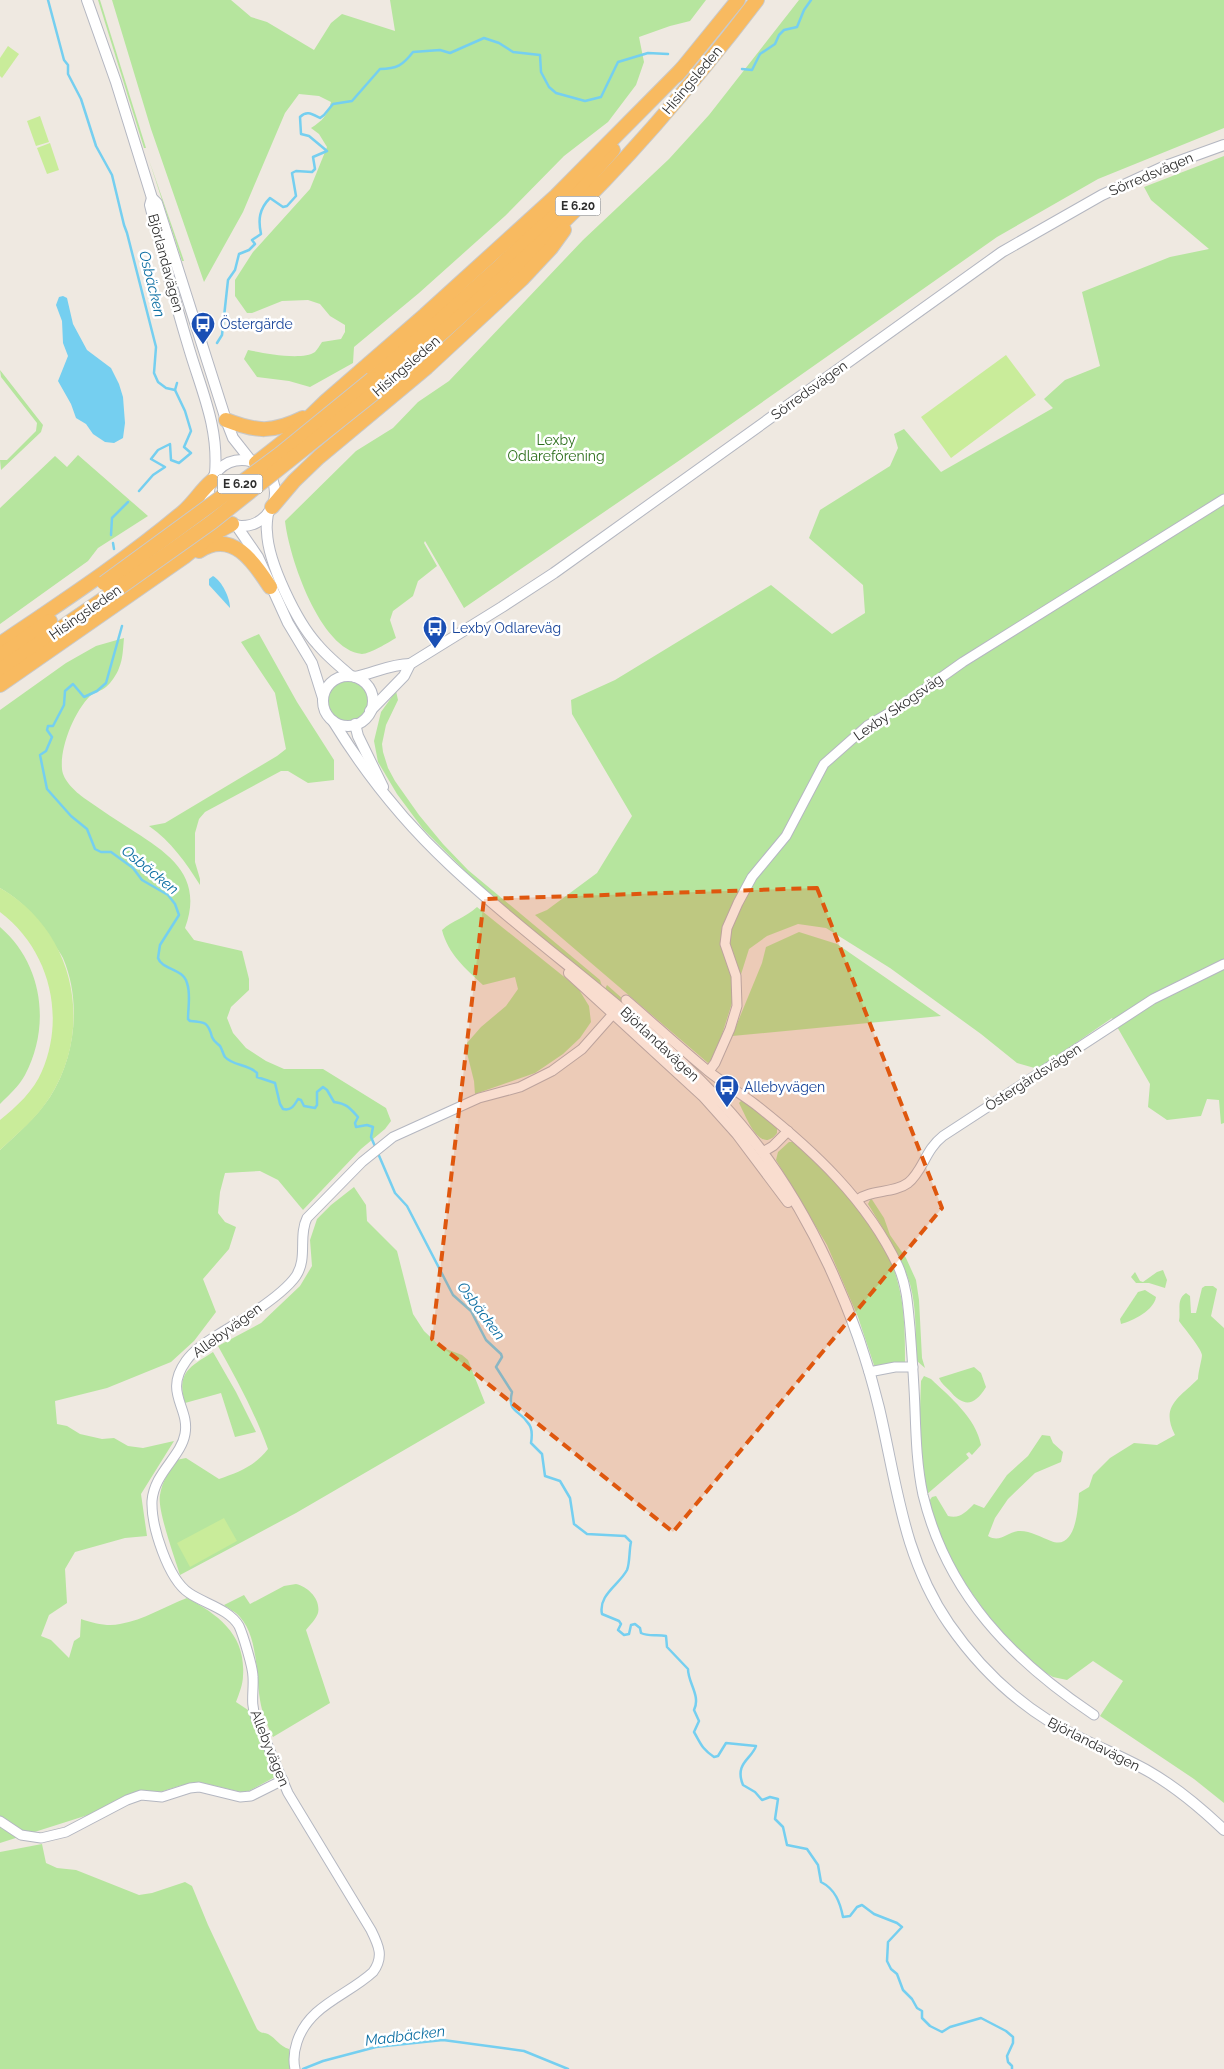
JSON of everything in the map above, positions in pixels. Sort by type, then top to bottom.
[{"type":"highway","name":"Hisingsleden","points":[[0,670],[212,522],[375,385],[577,191],[683,68],[738,0]]},
{"type":"highway","name":"Hisingsleden","points":[[0,656],[203,512],[375,385],[459,320],[556,229],[654,125],[694,79],[757,0]]},
{"type":"highway","points":[[254,462],[288,438],[312,414],[556,196],[683,68]]},
{"type":"highway","points":[[270,510],[294,481],[319,457],[427,366],[522,280],[551,248],[586,198]]},
{"type":"highway","points":[[226,420],[249,428],[275,429],[287,426],[312,414]]},
{"type":"highway","points":[[0,644],[131,552],[185,510],[200,490],[213,477]]},
{"type":"highway","points":[[0,685],[184,557],[211,535],[234,524]]},
{"type":"highway","points":[[184,557],[212,544],[227,544],[249,557],[270,587]]},
{"type":"street","name":"Björlandavägen","points":[[87,0],[116,82],[152,198],[157,203],[226,420],[233,438],[254,462]]},
{"type":"street","name":"Sörredsvägen","points":[[370,711],[404,676],[410,664],[554,573],[950,288],[1016,243],[1102,195],[1224,144]]},
{"type":"street","name":"Björlandavägen","points":[[152,198],[150,205],[172,290],[189,348],[209,405],[217,446],[213,477]]},
{"type":"street","points":[[234,524],[258,557],[288,623],[312,663],[325,709],[333,721],[346,726],[355,724],[365,719],[370,711],[372,698],[370,689],[364,682],[353,677],[317,645],[296,611],[278,574],[267,534],[270,510],[275,493],[273,482],[265,469],[254,462],[244,460],[232,462],[221,468],[213,477],[210,497],[212,507],[218,516],[234,524],[254,524],[270,510]]},
{"type":"street","name":"Lexby Skogsväg","points":[[709,1071],[715,1063],[730,1029],[737,1006],[736,976],[725,944],[727,928],[738,902],[752,877],[786,836],[824,764],[867,726],[901,706],[963,662],[1224,499]]},
{"type":"street","name":"Sörredsvägen","points":[[353,677],[381,671],[396,664],[410,664]]},
{"type":"street","points":[[323,698],[327,688],[335,680],[353,677]]},
{"type":"street","name":"Björlandavägen","points":[[333,721],[369,776],[443,859],[542,945],[619,1007],[702,1082],[728,1108],[760,1155],[782,1179],[811,1232],[845,1303],[869,1372],[879,1408],[899,1509],[908,1542],[934,1601],[963,1644],[983,1667],[1018,1700],[1065,1731],[1162,1780],[1201,1809],[1224,1830]]},
{"type":"street","name":"Björlandavägen","points":[[355,724],[358,736],[386,794]]},
{"type":"street","name":"Östergårdsvägen","points":[[857,1200],[864,1196],[894,1190],[906,1184],[918,1171],[931,1147],[943,1136],[1153,999],[1224,964]]},
{"type":"street","name":"Björlandavägen","points":[[619,1007],[665,1033],[709,1071]]},
{"type":"street","name":"Allebyvägen","points":[[295,2069],[295,2048],[305,2024],[325,2005],[373,1972],[378,1966],[380,1951],[371,1930],[314,1838],[283,1780],[254,1712],[252,1670],[237,1624],[228,1614],[190,1594],[173,1578],[156,1529],[152,1500],[158,1479],[185,1434],[176,1382],[180,1370],[198,1348],[252,1314],[292,1281],[302,1263],[303,1229],[307,1218],[371,1154],[384,1143],[414,1126],[479,1098],[520,1086],[552,1070],[582,1049],[619,1007]]},
{"type":"street","points":[[709,1071],[788,1131],[773,1146],[760,1155]]},
{"type":"street","name":"Björlandavägen","points":[[788,1131],[822,1162],[857,1200],[882,1237],[902,1277],[908,1303],[916,1446],[920,1478],[931,1522],[946,1561],[971,1601],[1008,1647],[1038,1674],[1094,1715]]},
{"type":"street","points":[[869,1372],[895,1368],[913,1368]]},
{"type":"street","points":[[0,1821],[21,1835],[41,1838],[66,1832],[127,1800],[141,1795],[162,1797],[199,1787],[240,1797],[251,1796],[283,1780]]},
{"type":"highlighted area","points":[[817,888],[942,1208],[673,1532],[432,1339],[484,899]]},
{"type":"green space","points":[[98,0],[100,0],[146,148],[144,148]]},
{"type":"green space","points":[[112,0],[231,0],[251,17],[267,22],[314,50],[331,23],[342,14],[395,31],[390,0],[706,0],[690,21],[639,37],[644,62],[636,85],[608,122],[564,156],[505,216],[419,293],[354,347],[353,363],[310,387],[289,381],[257,377],[244,359],[248,350],[282,356],[309,355],[315,352],[322,342],[341,339],[345,332],[345,325],[330,316],[320,304],[308,300],[282,301],[252,313],[247,313],[235,296],[235,280],[253,252],[310,189],[327,147],[319,134],[311,128],[324,117],[331,102],[319,96],[299,94],[285,113],[243,212],[204,282],[151,129]]},
{"type":"green space","name":"Lexby Odlareförening","points":[[799,0],[1224,0],[1224,128],[1098,179],[997,237],[680,460],[464,608],[425,541],[424,543],[437,566],[418,581],[413,596],[393,611],[390,620],[396,638],[379,648],[362,654],[347,649],[333,637],[320,620],[309,600],[293,556],[285,521],[356,451],[393,428],[418,402],[449,381],[583,240],[669,159],[709,115]]},
{"type":"green space","points":[[8,46],[19,54],[2,78],[0,76],[0,58]]},
{"type":"green space","points":[[40,116],[49,142],[36,146],[27,121]]},
{"type":"green space","points":[[50,143],[59,170],[47,174],[37,148]]},
{"type":"green space","points":[[1224,156],[1224,1123],[1221,1124],[1219,1100],[1207,1099],[1201,1116],[1167,1120],[1148,1107],[1150,1084],[1112,1018],[1038,1069],[1017,1063],[981,1034],[890,968],[826,928],[798,924],[767,936],[749,949],[714,1060],[708,1063],[535,915],[547,910],[597,873],[632,816],[572,714],[571,700],[615,680],[771,585],[832,634],[865,613],[863,585],[809,538],[820,510],[890,466],[898,448],[894,434],[904,429],[941,472],[1053,408],[1044,399],[1065,380],[1100,366],[1082,292],[1170,257],[1209,249],[1151,200],[1144,187]]},
{"type":"green space","points":[[149,160],[184,261],[182,261]]},
{"type":"green space","points":[[1006,355],[1036,395],[951,458],[921,417]]},
{"type":"green space","points":[[0,370],[43,425],[41,432],[1,470],[0,460],[7,460],[36,431],[37,423],[1,377]]},
{"type":"green space","points":[[78,455],[148,516],[98,548],[88,561],[0,624],[0,508],[55,456],[67,467]]},
{"type":"green space","points":[[259,634],[297,702],[334,760],[334,780],[308,783],[288,771],[281,771],[205,812],[199,819],[195,833],[195,862],[200,885],[171,845],[149,826],[165,823],[286,749],[275,693],[241,642]]},
{"type":"green space","points":[[124,638],[123,653],[115,676],[106,687],[92,695],[84,703],[69,730],[62,760],[65,778],[70,786],[81,796],[161,850],[181,871],[187,882],[190,896],[190,911],[185,928],[194,940],[242,951],[249,979],[249,990],[231,1007],[227,1018],[233,1033],[246,1048],[266,1061],[284,1069],[323,1069],[386,1108],[391,1121],[385,1129],[361,1149],[303,1210],[278,1180],[260,1171],[225,1173],[220,1192],[218,1213],[225,1222],[236,1227],[229,1249],[203,1279],[216,1312],[194,1341],[171,1362],[107,1388],[55,1401],[57,1424],[67,1426],[80,1434],[102,1439],[114,1438],[128,1446],[143,1448],[174,1441],[141,1494],[147,1536],[125,1538],[75,1552],[65,1569],[67,1603],[49,1615],[41,1636],[51,1640],[69,1658],[74,1641],[80,1637],[81,1619],[100,1624],[115,1625],[138,1619],[187,1598],[199,1605],[220,1619],[235,1638],[240,1649],[243,1662],[243,1679],[236,1702],[248,1710],[275,1777],[245,1793],[199,1782],[179,1786],[0,1843],[0,1150],[39,1112],[59,1082],[70,1047],[74,1011],[69,975],[61,954],[24,906],[0,888],[0,710],[66,663],[96,646]]},
{"type":"green space","points":[[352,681],[359,684],[365,690],[368,701],[367,709],[359,718],[352,721],[344,721],[337,718],[329,709],[328,697],[331,690],[340,682]]},
{"type":"green space","points":[[396,691],[398,700],[386,725],[382,744],[388,768],[395,781],[419,815],[468,870],[600,980],[602,986],[543,940],[471,877],[423,829],[397,794],[378,762],[374,741],[381,712]]},
{"type":"green space","points":[[0,888],[25,906],[45,928],[60,954],[70,982],[73,1011],[72,1040],[64,1069],[50,1097],[33,1119],[0,1150],[0,1120],[24,1098],[42,1071],[49,1050],[52,1006],[48,984],[41,964],[31,945],[17,927],[0,912]]},
{"type":"green space","points":[[477,907],[578,988],[589,1006],[591,1022],[580,1038],[563,1054],[535,1073],[475,1094],[474,1081],[467,1053],[467,1043],[481,1027],[506,1006],[518,989],[515,977],[483,985],[458,961],[445,939],[442,930]]},
{"type":"green space","points":[[0,927],[26,959],[34,977],[40,1016],[33,1056],[25,1075],[17,1087],[0,1104]]},
{"type":"green space","points":[[799,932],[837,944],[941,1016],[732,1036],[762,963],[766,947]]},
{"type":"green space","points":[[607,985],[701,1068],[697,1072],[605,989]]},
{"type":"green space","points":[[743,1099],[777,1128],[777,1133],[771,1139],[765,1140],[754,1131],[739,1103]]},
{"type":"green space","points":[[789,1142],[794,1142],[807,1153],[842,1189],[863,1215],[886,1253],[895,1273],[902,1303],[905,1363],[875,1368],[858,1317],[827,1245],[776,1160],[778,1152]]},
{"type":"green space","points":[[354,1187],[366,1205],[367,1221],[397,1251],[413,1314],[424,1331],[441,1347],[462,1355],[468,1360],[485,1403],[296,1513],[180,1575],[160,1502],[162,1486],[176,1460],[186,1458],[219,1479],[246,1468],[258,1460],[268,1449],[239,1384],[218,1346],[261,1323],[300,1286],[312,1266],[310,1240],[317,1219]]},
{"type":"green space","points":[[871,1198],[884,1218],[890,1235],[906,1258],[916,1280],[922,1358],[925,1368],[917,1361],[915,1312],[910,1284],[897,1253],[868,1204]]},
{"type":"green space","points":[[1163,1270],[1167,1280],[1165,1288],[1149,1283],[1136,1283],[1131,1277],[1135,1272],[1140,1281],[1143,1282]]},
{"type":"green space","points":[[1213,1286],[1217,1289],[1211,1316],[1224,1328],[1224,1803],[1194,1779],[1100,1716],[1123,1681],[1093,1661],[1067,1680],[1053,1677],[1034,1666],[994,1624],[961,1578],[942,1542],[929,1501],[932,1497],[936,1496],[948,1516],[952,1517],[962,1514],[974,1504],[984,1508],[1007,1475],[1028,1456],[1042,1435],[1050,1436],[1053,1443],[1063,1452],[1061,1462],[1035,1473],[1008,1499],[995,1518],[988,1536],[1000,1538],[1022,1531],[1051,1541],[1059,1542],[1066,1540],[1074,1527],[1079,1493],[1089,1487],[1093,1475],[1110,1458],[1134,1443],[1157,1445],[1175,1435],[1171,1425],[1171,1410],[1178,1397],[1198,1379],[1202,1355],[1196,1343],[1179,1321],[1180,1302],[1186,1293],[1190,1296],[1191,1313],[1196,1313],[1202,1288]]},
{"type":"green space","points":[[1145,1290],[1156,1297],[1154,1302],[1137,1318],[1121,1324],[1120,1319],[1138,1292]]},
{"type":"green space","points":[[213,1352],[256,1432],[235,1437],[221,1393],[185,1403],[182,1384],[184,1377],[192,1367]]},
{"type":"green space","points":[[974,1367],[981,1373],[986,1387],[982,1394],[973,1401],[964,1402],[959,1400],[939,1378]]},
{"type":"green space","points":[[924,1376],[931,1379],[968,1417],[974,1426],[981,1445],[972,1455],[969,1452],[966,1454],[969,1458],[926,1495],[919,1437],[921,1381]]},
{"type":"green space","points":[[224,1518],[237,1541],[190,1567],[177,1543]]},
{"type":"green space","points":[[296,1584],[313,1594],[318,1603],[318,1613],[306,1630],[330,1703],[273,1737],[261,1705],[255,1656],[250,1635],[240,1617],[224,1605],[244,1595],[250,1604],[284,1586]]},
{"type":"green space","points":[[42,1844],[46,1863],[57,1868],[76,1870],[139,1895],[152,1893],[185,1882],[192,1886],[208,1925],[257,2029],[268,2034],[289,2049],[290,2069],[0,2069],[0,1852]]},
{"type":"water","points":[[59,297],[67,298],[73,324],[87,350],[111,368],[119,384],[123,397],[125,423],[123,438],[114,443],[105,442],[93,434],[86,424],[76,418],[71,404],[58,381],[68,356],[63,343],[62,321],[56,305]]},
{"type":"water","points":[[213,576],[225,590],[230,608],[209,585],[209,579]]},
{"type":"waterway","name":"Osbäcken","points":[[48,0],[64,60],[68,65],[68,74],[81,99],[96,146],[112,175],[156,347],[154,373],[158,382],[166,388],[175,390],[185,411],[191,431],[184,447],[191,453],[179,463],[171,460],[170,444],[158,450],[151,459],[165,467],[153,475],[139,491]]},
{"type":"waterway","points":[[742,69],[752,70],[760,54],[775,44],[779,35],[784,30],[797,27],[804,10],[811,0]]},
{"type":"waterway","points":[[217,343],[222,335],[228,280],[235,270],[239,254],[249,250],[255,244],[252,240],[261,234],[260,219],[264,206],[270,198],[283,207],[287,206],[296,196],[292,173],[296,171],[312,172],[315,169],[313,157],[327,151],[309,136],[301,134],[300,117],[303,115],[310,113],[320,118],[333,104],[352,101],[380,69],[399,65],[413,52],[440,50],[450,53],[484,38],[499,43],[513,52],[540,55],[541,72],[549,87],[556,93],[585,101],[601,97],[618,62],[648,53],[668,54]]},
{"type":"waterway","name":"Osbäcken","points":[[175,390],[177,383]]},
{"type":"waterway","name":"Osbäcken","points":[[111,535],[112,518],[128,502]]},
{"type":"waterway","name":"Osbäcken","points":[[113,543],[114,549]]},
{"type":"waterway","name":"Osbäcken","points":[[122,626],[106,683],[97,691],[84,697],[73,684],[65,691],[64,705],[53,726],[48,726],[47,730],[52,737],[46,751],[40,755],[47,789],[71,816],[87,829],[95,849],[101,852],[111,852],[133,868],[142,880],[168,895],[175,904],[179,915],[160,945],[158,958],[164,965],[185,978],[189,992],[188,1019],[205,1024],[209,1028],[213,1039],[220,1046],[228,1060],[253,1070],[257,1073],[257,1077],[275,1083],[283,1109],[292,1107],[298,1099],[301,1100],[304,1106],[315,1108],[317,1105],[317,1092],[323,1087],[334,1102],[348,1106],[358,1117],[355,1123],[356,1127],[367,1125],[373,1127],[371,1137],[395,1193],[407,1206],[453,1295],[471,1311],[486,1340],[501,1354],[502,1357],[496,1367],[512,1392],[512,1407],[531,1427],[531,1443],[542,1454],[545,1476],[560,1481],[570,1498],[574,1524],[587,1534],[625,1536],[631,1542],[627,1570],[603,1601],[602,1614],[619,1621],[621,1624],[618,1630],[624,1635],[629,1634],[631,1625],[635,1624],[640,1628],[641,1633],[666,1636],[667,1647],[688,1669],[696,1700],[694,1710],[699,1721],[694,1732],[704,1749],[714,1757],[718,1756],[726,1743],[756,1746],[742,1766],[741,1778],[743,1785],[755,1792],[762,1800],[770,1797],[778,1799],[775,1819],[783,1827],[787,1845],[807,1849],[818,1865],[821,1882],[830,1888],[836,1896],[843,1917],[850,1916],[857,1907],[862,1905],[874,1914],[897,1923],[902,1927],[888,1942],[887,1961],[891,1969],[897,1974],[903,1990],[912,1999],[917,2008],[922,2011],[922,2018],[930,2026],[942,2032],[950,2027],[981,2018],[1006,2031],[1013,2037],[1013,2043],[1007,2056],[1012,2069]]},
{"type":"waterway","name":"Madbäcken","points":[[303,2069],[323,2061],[376,2047],[443,2040],[524,2051],[568,2069]]},
{"type":"place","name":"Östergärde","points":[[203,345]]},
{"type":"place","name":"Lexby Odlareväg","points":[[435,649]]},
{"type":"place","name":"Allebyvägen","points":[[727,1108]]}]
